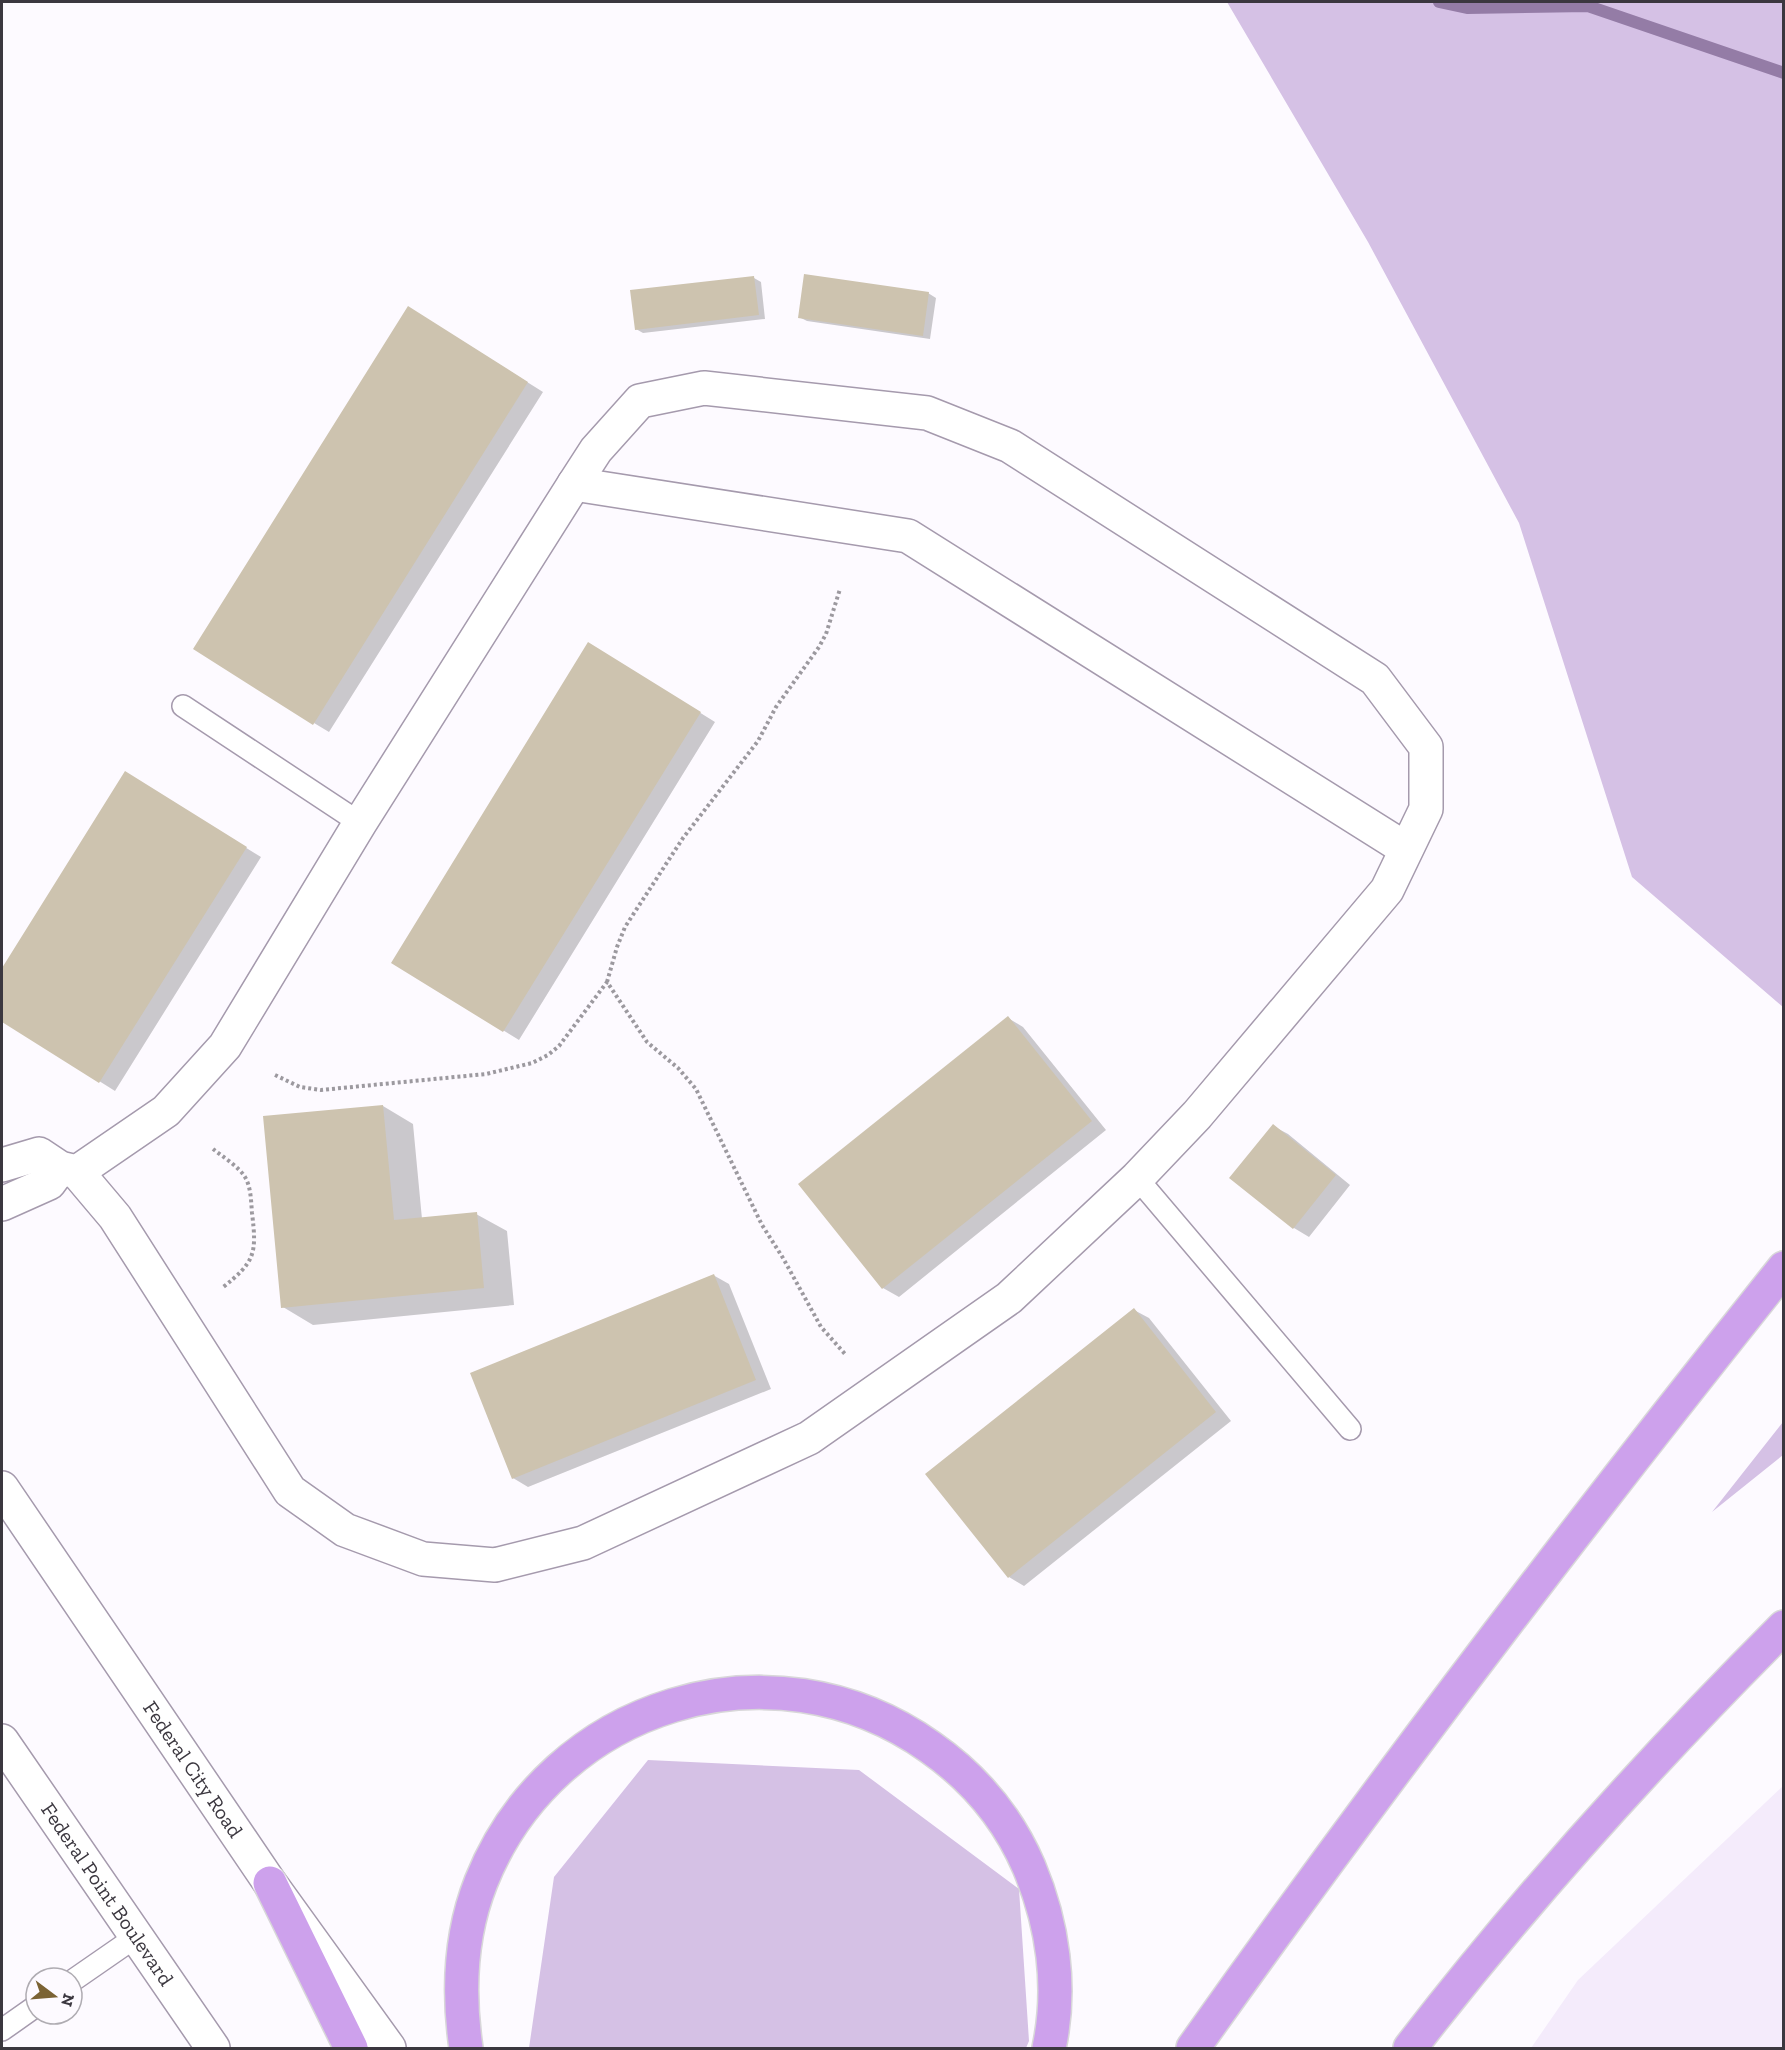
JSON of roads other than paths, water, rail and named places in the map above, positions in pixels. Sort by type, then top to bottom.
[{"type":"highway","points":[[1193,2049],[1348,1834],[1502,1628],[1645,1442],[1784,1268]]},
{"type":"highway","points":[[1410,2049],[1531,1898],[1616,1801],[1703,1708],[1784,1627]]},
{"type":"highway","points":[[466,2049],[460,1995],[465,1938],[480,1882],[504,1835],[538,1789],[576,1754],[632,1720],[679,1702],[743,1692],[798,1694],[853,1706],[905,1729],[951,1762],[991,1802],[1020,1845],[1042,1898],[1053,1948],[1055,1999],[1049,2049]]},
{"type":"highway","points":[[270,1883],[351,2049]]},
{"type":"street","points":[[2,1165],[39,1154],[68,1170],[115,1217],[290,1491],[345,1530],[423,1559],[495,1565],[584,1543],[809,1438],[1009,1298],[1137,1178],[1197,1115],[1387,890],[1426,809],[1426,747],[1375,679],[1010,446],[927,413],[704,388],[640,401],[596,450],[574,484],[360,823],[225,1046],[166,1111],[68,1170],[49,1183],[2,1203]]},
{"type":"street","points":[[574,484],[908,536],[1406,849]]},
{"type":"street","name":"Federal City Road","points":[[2,1488],[270,1883],[389,2049]]},
{"type":"street","name":"Federal Point Boulevard","points":[[2,1741],[213,2049]]},
{"type":"lane","points":[[183,706],[360,823]]},
{"type":"lane","points":[[1137,1178],[1350,1429]]},
{"type":"lane","points":[[84,1973],[137,1936]]},
{"type":"lane","points":[[2,2030],[24,2014]]},
{"type":"waterway","points":[[1439,2],[1467,8],[1588,6],[1784,73]]}]
